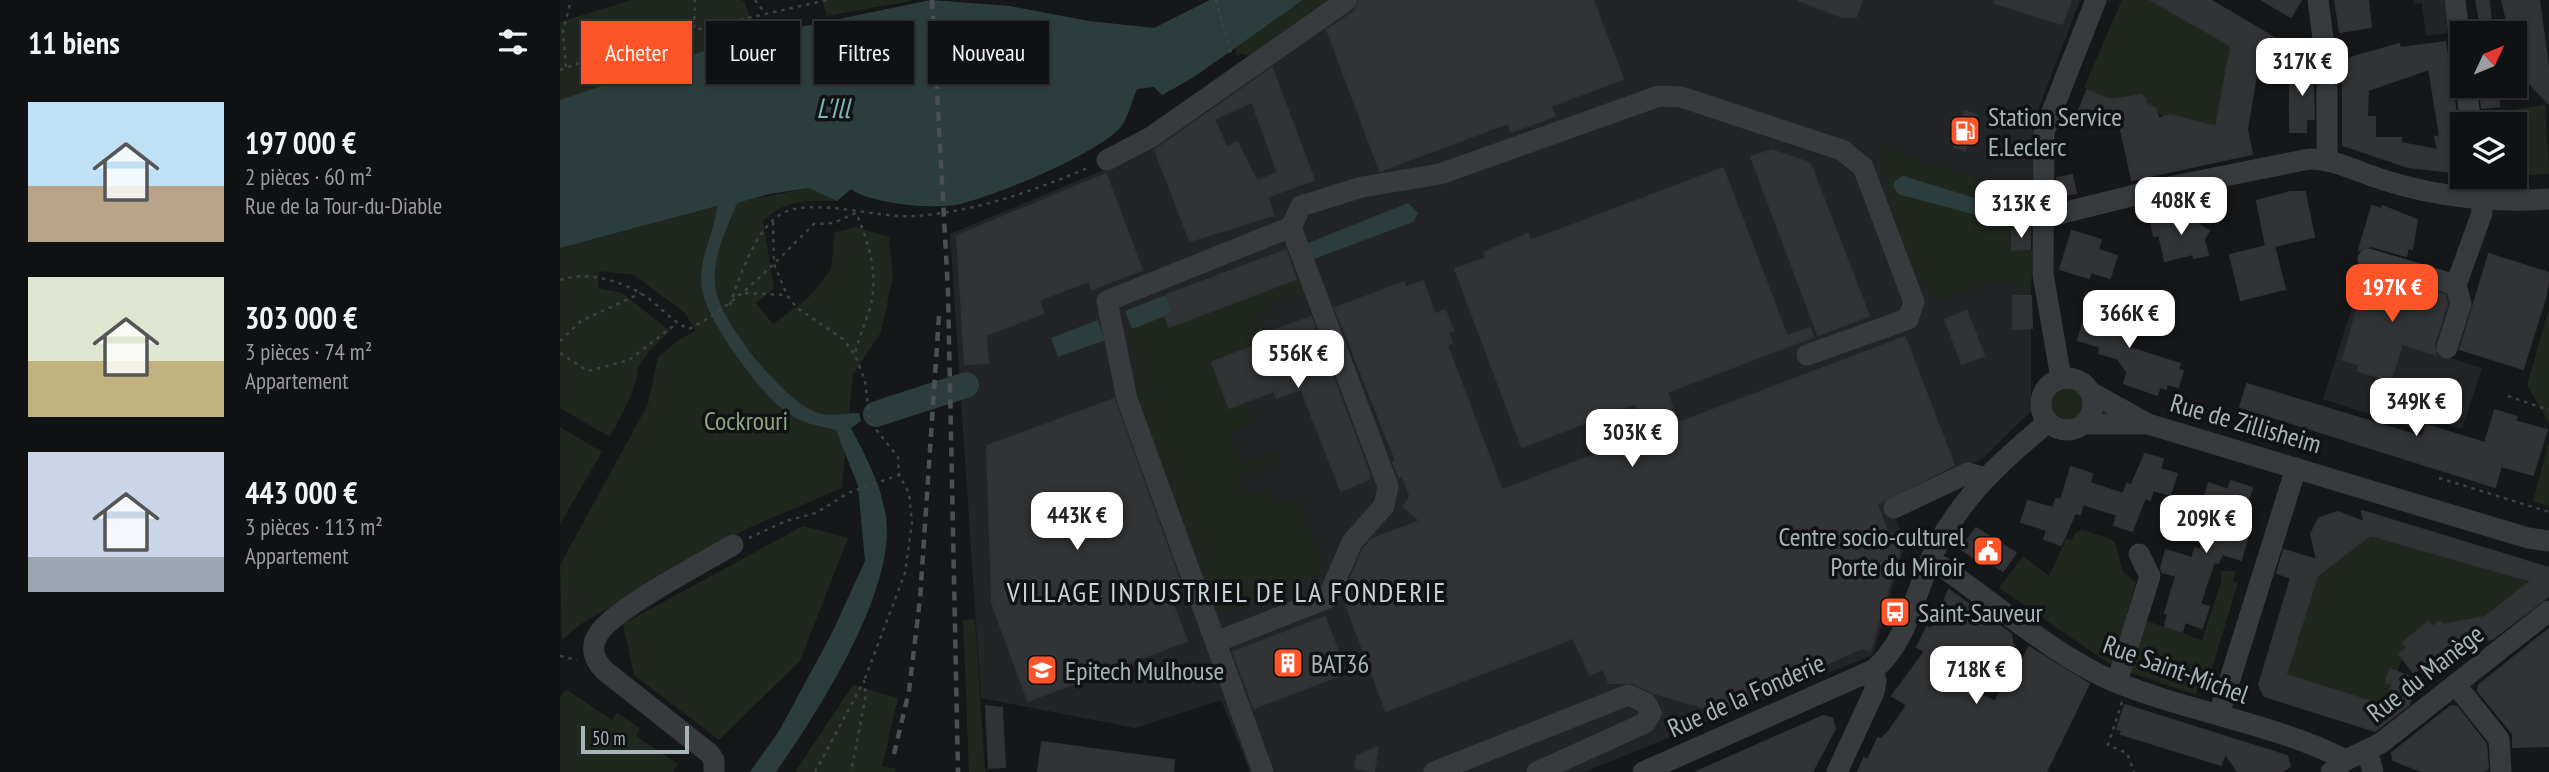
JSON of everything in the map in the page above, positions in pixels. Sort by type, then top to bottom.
[{"type":"street","points":[[1107,160],[1151,137],[1347,0]]},
{"type":"street","points":[[2061,378],[2043,274],[2044,132],[2096,0]]},
{"type":"street","points":[[2318,0],[2327,68],[2327,161]]},
{"type":"street","points":[[2455,0],[2457,21]]},
{"type":"street","points":[[1263,772],[1128,399],[1107,301],[1291,228],[1301,206],[1362,187],[1440,174],[1659,96],[1681,97],[1842,150],[1863,167],[1914,302],[1908,319],[1807,355]]},
{"type":"street","points":[[2042,215],[2058,214],[2298,160],[2327,161],[2417,189],[2482,199],[2549,199]]},
{"type":"street","points":[[2447,348],[2461,304],[2456,285],[2482,214],[2481,189]]},
{"type":"street","points":[[1216,642],[1328,598],[1352,542],[1384,506],[1388,486],[1291,228]]},
{"type":"street","points":[[2368,259],[2456,285]]},
{"type":"street","points":[[2061,378],[2079,380],[2092,393],[2094,409],[2085,424],[2067,430],[2049,422],[2041,406],[2042,397],[2052,382],[2061,378]]},
{"type":"street","name":"Rue de Zillisheim","points":[[2092,393],[2148,424],[2539,540],[2549,551]]},
{"type":"street","points":[[1837,772],[1874,692],[1876,681],[1873,670],[1895,647],[1930,561],[1950,524],[1985,478],[2011,451],[2049,422]]},
{"type":"street","name":"Rue de Zillisheim","points":[[2085,424],[2148,424]]},
{"type":"street","points":[[2219,714],[2296,468]]},
{"type":"street","points":[[1894,508],[1968,473],[1985,478]]},
{"type":"street","points":[[714,772],[714,760],[709,753],[605,671],[596,662],[594,648],[599,633],[619,614],[733,545]]},
{"type":"street","points":[[2122,684],[2150,576],[2139,554]]},
{"type":"street","name":"Rue Saint-Michel","points":[[1930,561],[2080,663],[2122,684],[2219,714],[2338,766]]},
{"type":"street","points":[[2122,684],[2160,583]]},
{"type":"street","name":"Rue du Manège","points":[[2338,766],[2372,766],[2381,743],[2549,611]]},
{"type":"street","name":"Rue de la Fonderie","points":[[1643,772],[1873,670]]},
{"type":"street","points":[[2456,685],[2499,739],[2501,772]]},
{"type":"street","points":[[1434,772],[1628,695],[1646,703],[1651,713],[1645,723],[1537,772]]},
{"type":"path","points":[[566,67],[563,31],[572,0]]},
{"type":"path","points":[[694,29],[695,0]]},
{"type":"path","points":[[755,0],[764,12]]},
{"type":"path","points":[[560,69],[633,44],[764,12],[827,0]]},
{"type":"path","points":[[1216,0],[1235,67]]},
{"type":"path","points":[[730,305],[756,244],[772,222],[782,214],[805,209],[913,216],[982,206],[1035,190],[1107,160]]},
{"type":"path","points":[[560,280],[572,276],[606,279],[641,293],[677,323],[689,329],[730,305],[814,223],[833,223],[856,213]]},
{"type":"path","points":[[855,355],[860,331],[870,309],[874,275],[867,238],[856,213]]},
{"type":"path","points":[[772,222],[774,264],[787,295],[797,308],[844,340],[855,355],[865,381],[870,422],[894,451],[912,510],[905,573],[864,681],[815,772]]},
{"type":"path","points":[[560,341],[582,321],[641,293]]},
{"type":"path","points":[[744,293],[787,295]]},
{"type":"path","points":[[560,353],[589,371],[629,360],[677,323]]},
{"type":"path","points":[[2508,396],[2549,410]]},
{"type":"path","points":[[733,545],[786,521],[816,513],[848,493],[884,483],[900,475]]},
{"type":"path","points":[[2439,478],[2549,512]]},
{"type":"path","points":[[850,772],[866,695],[864,681]]},
{"type":"path","points":[[2122,684],[2108,745],[2127,753],[2134,772]]},
{"type":"shaded area","points":[[1338,0],[2080,0],[2033,123],[2035,197],[1880,146],[1939,301],[1997,279],[2031,290],[2031,411],[1982,459],[1887,501],[1906,541],[1873,655],[1584,772],[1250,772],[1221,700],[1135,728],[981,698],[950,234],[1109,168]]},
{"type":"shaded area","points":[[2414,0],[2444,0],[2448,33],[2426,36],[2422,3],[2414,4]]},
{"type":"shaded area","points":[[2366,262],[2445,285],[2455,298],[2438,354],[2482,368],[2462,429],[2422,417],[2418,430],[2323,399]]},
{"type":"green space","points":[[631,0],[741,0],[745,2],[751,21],[706,21],[706,52],[692,57],[692,21],[581,21],[581,84],[609,84],[560,100],[560,22]]},
{"type":"green space","points":[[822,0],[910,0],[910,1],[827,16]]},
{"type":"green space","points":[[1303,0],[1338,0],[1257,58],[1242,53],[1237,56],[1235,48]]},
{"type":"green space","points":[[2122,0],[2165,0],[2163,7],[2246,55],[2228,61],[2218,115],[2220,127],[2180,120],[2170,115],[2164,117],[2145,103],[2146,99],[2141,95],[2110,100],[2084,87]]},
{"type":"green space","points":[[2545,105],[2549,174],[2527,175],[2527,112],[2500,112]]},
{"type":"green space","points":[[1880,146],[2035,197],[2032,230],[2012,231],[2012,249],[2033,249],[2031,290],[1997,280],[1939,301],[1925,286],[1905,250],[1892,208]]},
{"type":"green space","name":"Cockrouri","points":[[809,188],[837,201],[788,205],[763,221],[774,289],[756,303],[773,324],[809,297],[831,270],[835,232],[856,227],[889,237],[893,277],[881,332],[853,374],[842,488],[744,530],[581,624],[562,640],[560,565],[648,404],[658,357],[680,339],[696,331],[685,313],[634,275],[599,271],[598,288],[622,293],[670,331],[649,351],[637,369],[632,393],[610,437],[560,408],[560,248],[717,206]]},
{"type":"green space","points":[[1300,277],[1304,290],[1265,303],[1268,312],[1258,315],[1267,341],[1212,362],[1229,407],[1246,401],[1253,423],[1230,433],[1241,463],[1275,451],[1279,460],[1239,478],[1248,496],[1269,490],[1278,504],[1297,497],[1325,571],[1220,614],[1138,401],[1132,329],[1165,316],[1170,327]]},
{"type":"green space","points":[[2549,309],[2549,423],[2527,385]]},
{"type":"green space","points":[[2068,387],[2080,392],[2085,404],[2080,416],[2068,421],[2056,416],[2051,404],[2056,392]]},
{"type":"green space","points":[[560,427],[602,452],[560,524]]},
{"type":"green space","points":[[2549,441],[2549,506],[2533,502]]},
{"type":"green space","points":[[803,526],[848,538],[800,661],[719,740],[634,675],[623,624]]},
{"type":"green space","points":[[2082,530],[2115,542],[2124,573],[2136,582],[2127,614],[2202,640],[2221,582],[2221,571],[2236,571],[2233,581],[2238,583],[2207,684],[2199,687],[2196,695],[2114,667],[1999,588],[2023,556],[2049,576],[2066,539],[2072,540],[2075,533]]},
{"type":"green space","points":[[2368,534],[2526,579],[2527,584],[2485,617],[2442,625],[2439,621],[2432,627],[2428,623],[2403,642],[2407,648],[2399,654],[2402,659],[2397,672],[2390,669],[2386,681],[2393,684],[2385,706],[2286,675],[2317,576]]},
{"type":"green space","points":[[975,619],[985,772],[969,772],[963,620]]},
{"type":"green space","points":[[853,685],[898,698],[882,766],[896,769],[895,772],[795,772]]},
{"type":"green space","points":[[566,689],[612,720],[617,713],[640,728],[636,736],[678,764],[673,772],[560,772],[560,698]]},
{"type":"water","name":"L'Ill","points":[[931,0],[1010,6],[1089,21],[1154,28],[1210,0],[1303,0],[1194,77],[1162,95],[1154,87],[1137,89],[1128,115],[1120,128],[1090,150],[997,192],[949,206],[888,202],[873,199],[851,189],[837,201],[809,188],[769,194],[737,203],[720,246],[715,268],[716,291],[721,305],[730,323],[758,362],[791,396],[821,414],[859,413],[861,421],[851,428],[877,482],[886,517],[886,547],[879,580],[867,614],[832,684],[776,772],[750,772],[779,731],[831,635],[865,561],[858,486],[836,430],[798,419],[775,403],[749,373],[713,319],[702,289],[701,278],[717,206],[560,248],[560,100],[607,84],[692,84],[692,55],[706,51],[706,84],[800,84],[800,27],[814,24],[814,84],[914,84],[914,21],[829,21]]},
{"type":"water","points":[[1903,176],[1992,203],[1987,218],[1898,194],[1893,186],[1895,181]]},
{"type":"water","points":[[1408,203],[1418,213],[1413,222],[1314,259],[1308,243]]},
{"type":"water","points":[[1166,295],[1173,313],[1132,329],[1125,311]]},
{"type":"water","points":[[1098,320],[1105,340],[1058,357],[1051,338]]},
{"type":"water","points":[[923,388],[924,405],[878,417],[875,410],[905,391]]},
{"type":"building","points":[[1360,0],[1593,0],[1623,79],[1551,106],[1555,116],[1511,132],[1508,123],[1380,171],[1327,30],[1355,11]]},
{"type":"building","points":[[1798,0],[1862,0],[1856,17],[1842,17]]},
{"type":"building","points":[[1995,0],[2071,0],[2062,24],[1995,3]]},
{"type":"building","points":[[2151,0],[2210,0],[2278,40],[2276,43],[2282,42],[2256,75],[2247,129],[2252,154],[2132,180],[2118,116],[2083,123],[2075,121],[2087,90],[2110,100],[2141,95],[2146,99],[2145,103],[2155,108],[2159,119],[2170,115],[2216,127],[2231,46]]},
{"type":"building","points":[[2262,0],[2301,0],[2291,17]]},
{"type":"building","points":[[2335,0],[2368,0],[2371,27],[2340,32]]},
{"type":"building","points":[[2476,0],[2489,0],[2491,21],[2480,21]]},
{"type":"building","points":[[2502,0],[2539,0],[2549,73],[2549,104],[2527,81],[2527,37],[2530,33],[2527,33],[2527,21],[2507,21]]},
{"type":"building","points":[[2445,42],[2450,74],[2450,98],[2454,98],[2456,112],[2450,112],[2450,172],[2408,167],[2343,145],[2343,60],[2399,44],[2400,48]],"holes":[[[2429,69],[2440,136],[2435,137],[2438,150],[2401,143],[2401,138],[2375,138],[2375,117],[2367,117],[2368,90]]]},
{"type":"building","points":[[2312,52],[2314,119],[2306,119],[2306,132],[2290,132],[2290,83],[2305,84],[2301,53]]},
{"type":"building","points":[[1272,68],[1314,180],[1267,197],[1274,215],[1190,241],[1155,150]],"holes":[[[1252,102],[1278,173],[1257,181],[1237,142],[1227,148],[1214,119]]]},
{"type":"building","points":[[2481,98],[2499,98],[2499,106],[2482,108]]},
{"type":"building","name":"Station Service E.Leclerc","points":[[1965,111],[1977,115],[1965,151],[1954,147]]},
{"type":"building","points":[[1771,150],[1810,163],[1869,316],[1818,335],[1751,157]]},
{"type":"building","points":[[1723,168],[1787,336],[1810,328],[1813,337],[1667,392],[1678,423],[1905,337],[1954,465],[1877,504],[1887,531],[1902,542],[1870,651],[1862,648],[1718,712],[1654,693],[1633,683],[1609,683],[1603,669],[1590,675],[1573,638],[1386,711],[1346,605],[1349,582],[1363,549],[1372,539],[1420,521],[1404,507],[1410,496],[1393,462],[1396,461],[1335,308],[1404,282],[1405,288],[1423,281],[1435,314],[1445,310],[1453,330],[1448,332],[1452,343],[1447,345],[1502,490],[1647,435],[1635,404],[1522,447],[1455,269],[1486,258],[1484,252],[1528,234],[1530,241]]},
{"type":"building","points":[[1106,174],[1142,270],[1092,289],[1089,281],[1039,300],[1044,313],[986,335],[988,363],[965,364],[957,236]]},
{"type":"building","points":[[2072,175],[2076,193],[2060,196],[2057,178]]},
{"type":"building","points":[[2290,192],[2305,192],[2314,237],[2274,246],[2285,289],[2241,300],[2230,255],[2266,246],[2257,201]]},
{"type":"building","points":[[2372,206],[2382,209],[2383,206],[2417,220],[2412,249],[2408,248],[2406,256],[2371,246],[2359,250]]},
{"type":"building","points":[[2176,210],[2209,231],[2204,239],[2208,255],[2194,258],[2193,254],[2165,261],[2159,235],[2154,236],[2151,222],[2171,218]]},
{"type":"building","points":[[2012,230],[2030,230],[2030,249],[2012,250]]},
{"type":"building","points":[[2072,231],[2101,240],[2098,250],[2117,256],[2110,278],[2091,272],[2089,278],[2060,269]]},
{"type":"building","points":[[1286,250],[1296,279],[1169,327],[1165,316],[1173,314],[1166,295]]},
{"type":"building","points":[[2489,254],[2549,273],[2546,295],[2523,369],[2460,349]]},
{"type":"building","points":[[2367,272],[2445,295],[2447,304],[2434,344],[2436,355],[2402,344],[2392,377],[2388,380],[2358,371],[2360,365],[2343,360]]},
{"type":"building","points":[[2013,296],[2031,296],[2032,328],[2013,329]]},
{"type":"building","points":[[2113,306],[2140,315],[2130,348],[2180,364],[2178,370],[2183,371],[2178,387],[2167,384],[2166,389],[2160,387],[2157,395],[2124,383],[2127,372],[2118,359],[2099,353],[2100,347],[2078,340],[2087,310],[2109,317]]},
{"type":"building","points":[[1967,311],[1984,356],[1962,364],[1945,319]]},
{"type":"building","points":[[1311,317],[1369,473],[1369,479],[1341,491],[1301,389],[1277,398],[1274,391],[1229,408],[1212,362],[1267,341],[1264,334]]},
{"type":"building","points":[[2247,384],[2422,437],[2426,425],[2485,443],[2495,410],[2517,417],[2515,421],[2547,430],[2533,475],[2501,466],[2495,487],[2240,407]]},
{"type":"building","points":[[1114,399],[1179,579],[1165,584],[1187,641],[1028,701],[992,603],[987,446]]},
{"type":"building","points":[[2145,454],[2163,459],[2160,469],[2177,474],[2170,495],[2153,490],[2150,500],[2145,498],[2132,531],[2114,525],[2117,515],[2083,504],[2080,514],[2075,513],[2061,545],[2044,539],[2047,530],[2021,522],[2028,501],[2053,508],[2056,499],[2061,500],[2071,467],[2092,474],[2090,483],[2123,494],[2127,484],[2131,486]]},
{"type":"building","points":[[2231,481],[2252,488],[2237,535],[2247,539],[2241,560],[2222,554],[2218,563],[2214,562],[2200,604],[2209,607],[2202,628],[2185,622],[2182,632],[2165,626],[2168,614],[2165,613],[2176,576],[2162,572],[2166,550],[2192,558],[2195,548],[2200,550],[2213,508],[2202,505],[2209,483],[2228,490]]},
{"type":"building","points":[[2362,511],[2549,568],[2549,596],[2492,639],[2447,647],[2414,673],[2399,654],[2407,648],[2403,643],[2428,622],[2432,627],[2440,621],[2442,625],[2485,617],[2531,581],[2370,535],[2317,576],[2286,675],[2385,706],[2392,684],[2386,682],[2390,669],[2418,680],[2409,705],[2375,731],[2264,696],[2259,685],[2291,578],[2277,573],[2284,550],[2317,560],[2311,534],[2319,518],[2338,512],[2364,522]]},
{"type":"building","name":"Centre socio-culturel Porte du Miroir","points":[[1976,528],[2016,553],[2003,571],[1987,560],[1979,561],[1961,549]]},
{"type":"building","points":[[1949,590],[2011,634],[2015,655],[1997,647],[1991,657],[1965,645],[1951,678],[1995,702],[2001,690],[2007,692],[2029,647],[2089,684],[2046,772],[1858,772],[1864,758],[1868,760],[1878,738],[1881,739],[1889,731],[1907,705],[1892,696],[1925,651],[1917,647],[1927,627],[1931,629]]},
{"type":"building","name":"BAT36","points":[[1325,617],[1346,673],[1254,708],[1233,652]]},
{"type":"building","points":[[2549,629],[2549,746],[2513,747],[2513,734],[2478,691],[2479,685]]},
{"type":"building","points":[[2125,705],[2287,756],[2290,766],[2282,772],[2238,772],[2225,753],[2221,765],[2121,734],[2122,730],[2117,729]]},
{"type":"building","points":[[986,706],[1002,708],[1005,767],[989,768]]},
{"type":"building","points":[[2451,706],[2457,707],[2486,744],[2488,768],[2483,772],[2423,772],[2393,760],[2392,753]]},
{"type":"building","points":[[1823,716],[1832,718],[1835,729],[1812,772],[1696,772]]},
{"type":"building","points":[[1042,742],[1174,760],[1173,772],[1038,772]]},
{"type":"building","points":[[1378,747],[1374,772],[1355,768],[1357,756]]},
{"type":"waterway","points":[[876,414],[966,385]]},
{"type":"railway","points":[[932,0],[948,291],[958,772]]},
{"type":"railway","points":[[894,754],[909,691],[920,599],[939,316]]},
{"type":"place","name":"Station Service E.Leclerc","points":[[1965,131]]},
{"type":"place","name":"Centre socio-culturel Porte du Miroir","points":[[1988,551]]},
{"type":"place","name":"Saint-Sauveur","points":[[1895,612]]},
{"type":"place","name":"BAT36","points":[[1288,663]]},
{"type":"place","name":"Epitech Mulhouse","points":[[1042,670]]},
{"type":"district","name":"VILLAGE INDUSTRIEL DE LA FONDERIE","points":[[1227,591]]}]
